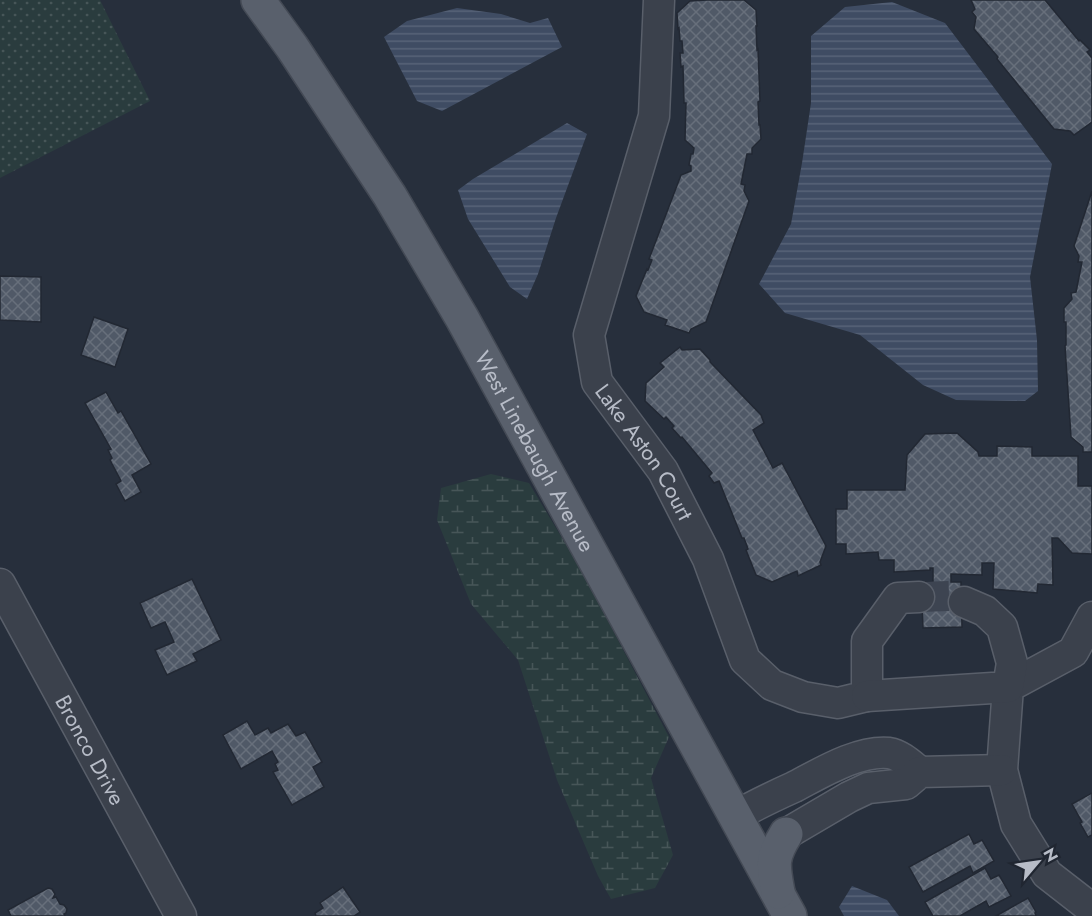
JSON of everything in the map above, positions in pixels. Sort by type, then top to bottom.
[{"type":"main road","name":"West Linebaugh Avenue","points":[[258,0],[292,47],[390,196],[462,318],[784,906]]},
{"type":"main road","points":[[784,906],[773,866],[776,850],[786,834]]},
{"type":"street","name":"Lake Aston Court","points":[[659,0],[654,116],[589,335],[597,382],[663,471],[708,559],[745,660],[772,685],[803,697],[838,703],[867,696],[1008,687],[1073,652],[1092,618]]},
{"type":"street","name":"Bronco Drive","points":[[0,584],[181,916]]},
{"type":"street","points":[[867,696],[867,640],[898,598],[920,597]]},
{"type":"street","points":[[964,602],[985,611],[1002,627],[1012,663],[1002,770],[1016,824],[1047,874],[1092,909]]},
{"type":"street","points":[[735,816],[839,764],[870,754],[890,753],[903,758],[920,772]]},
{"type":"street","points":[[786,834],[868,788],[906,784],[920,772],[1002,770]]},
{"type":"green space","points":[[0,0],[100,0],[150,101],[0,178]]},
{"type":"green space","points":[[491,474],[529,483],[580,568],[669,737],[651,778],[673,855],[655,888],[611,899],[598,876],[557,780],[518,660],[471,604],[437,520],[441,488]]},
{"type":"water","points":[[892,2],[945,23],[1052,164],[1030,277],[1037,340],[1038,391],[1025,401],[956,400],[923,385],[860,335],[785,313],[759,284],[791,224],[811,103],[811,36],[845,7]]},
{"type":"water","points":[[457,8],[501,14],[530,23],[548,18],[562,47],[442,111],[417,101],[384,37],[407,21]]},
{"type":"water","points":[[567,123],[587,134],[527,299],[510,287],[468,219],[458,190]]},
{"type":"water","points":[[852,886],[887,900],[899,916],[844,916],[839,907]]},
{"type":"building","points":[[744,0],[756,10],[761,139],[752,148],[752,154],[747,154],[741,184],[745,185],[744,191],[749,201],[706,322],[691,329],[689,333],[665,325],[667,320],[644,312],[636,296],[652,260],[649,259],[681,175],[691,171],[689,165],[694,148],[685,140],[686,103],[684,103],[683,66],[681,67],[680,53],[683,53],[677,13],[690,1]]},
{"type":"building","points":[[971,0],[1045,0],[1079,41],[1090,50],[1087,52],[1092,58],[1092,122],[1074,135],[1070,131],[1054,129],[974,29],[976,17],[972,12],[975,9]]},
{"type":"building","points":[[1092,191],[1092,452],[1083,452],[1083,447],[1071,437],[1064,308],[1072,299],[1071,293],[1076,292],[1082,262],[1078,262],[1079,256],[1074,246]]},
{"type":"building","points":[[0,276],[41,277],[41,322],[0,320]]},
{"type":"building","points":[[94,317],[128,329],[115,367],[81,355]]},
{"type":"building","points":[[680,347],[682,350],[700,349],[761,415],[764,423],[753,430],[773,468],[782,463],[826,546],[821,565],[798,576],[797,571],[772,582],[756,575],[744,538],[742,538],[719,481],[714,483],[709,476],[712,473],[672,428],[674,426],[645,401],[646,383],[664,367],[660,363]]},
{"type":"building","points":[[106,392],[118,413],[121,411],[151,464],[132,475],[141,492],[125,501],[116,484],[121,481],[110,460],[112,458],[108,450],[111,449],[85,403]]},
{"type":"building","points":[[957,433],[978,452],[979,456],[997,456],[997,446],[1032,447],[1032,456],[1078,456],[1078,486],[1092,486],[1092,554],[1072,553],[1058,538],[1052,538],[1053,585],[1038,584],[1037,593],[993,589],[994,563],[982,563],[982,575],[951,574],[951,582],[961,582],[962,627],[923,628],[921,582],[933,582],[933,568],[894,572],[894,560],[879,560],[878,552],[846,554],[846,544],[836,544],[836,509],[847,509],[847,490],[905,490],[907,455],[925,434]]},
{"type":"building","points":[[192,579],[221,640],[193,654],[197,661],[167,675],[155,650],[174,642],[165,622],[151,628],[140,603]]},
{"type":"building","points":[[247,721],[255,735],[268,728],[271,733],[288,724],[296,736],[305,732],[322,762],[313,767],[324,787],[292,805],[273,772],[278,770],[275,764],[278,762],[272,751],[241,769],[223,735]]},
{"type":"building","points":[[1092,793],[1092,835],[1088,837],[1072,804]]},
{"type":"building","points":[[969,834],[974,844],[982,840],[994,861],[973,873],[970,866],[923,892],[909,867]]},
{"type":"building","points":[[985,868],[991,879],[999,875],[1011,896],[989,907],[986,901],[960,916],[933,916],[925,902]]},
{"type":"building","points":[[343,887],[360,912],[354,916],[316,916],[315,913],[323,908],[320,903]]},
{"type":"building","points":[[48,888],[52,889],[55,894],[53,898],[56,897],[67,909],[65,916],[11,916],[8,910]]},
{"type":"building","points":[[1028,898],[1036,916],[996,916]]},
{"type":"tunnel","points":[[919,597],[951,596],[964,602]]}]
